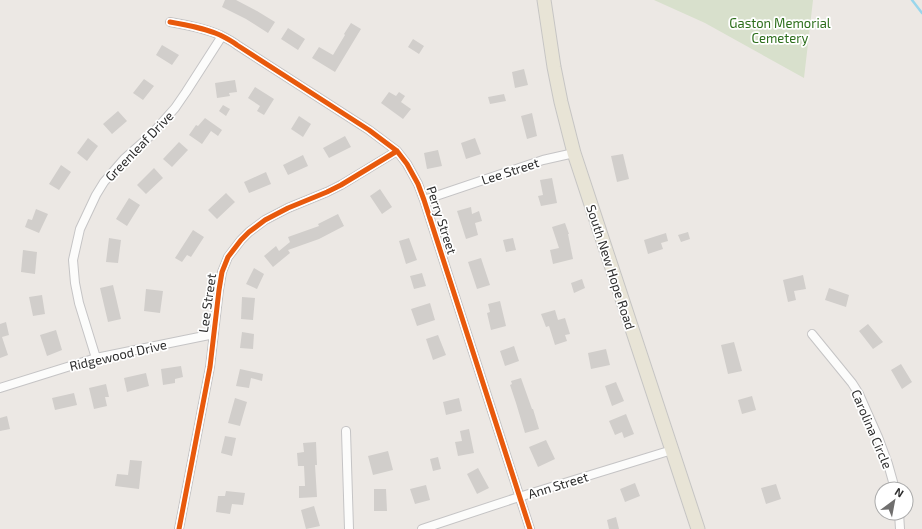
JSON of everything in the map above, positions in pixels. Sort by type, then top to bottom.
[{"type":"main road","name":"South New Hope Road","points":[[544,0],[554,67],[574,153],[698,529]]},
{"type":"street","name":"Perry Street","points":[[170,22],[205,29],[222,36],[244,49],[369,130],[397,150],[407,164],[418,184],[424,200],[530,529]]},
{"type":"street","name":"Greenleaf Drive","points":[[96,358],[79,303],[73,260],[80,229],[96,195],[104,182],[124,159],[150,136],[175,108],[222,36]]},
{"type":"street","name":"Lee Street","points":[[179,529],[210,367],[218,290],[222,272],[228,257],[234,248],[257,225],[288,208],[341,185],[397,150]]},
{"type":"street","name":"Lee Street","points":[[424,200],[543,160],[574,153]]},
{"type":"street","name":"Ridgewood Drive","points":[[0,388],[96,358],[214,334]]},
{"type":"street","name":"Carolina Circle","points":[[812,334],[852,383],[859,394],[881,444],[893,481]]},
{"type":"street","points":[[346,431],[349,529]]},
{"type":"street","name":"Ann Street","points":[[422,529],[519,497],[672,450]]},
{"type":"green space","name":"Gaston Memorial Cemetery","points":[[654,0],[813,0],[804,78],[705,23]]},
{"type":"building","points":[[225,0],[236,0],[275,22],[268,33],[246,19],[222,7]]},
{"type":"building","points":[[351,23],[361,29],[335,72],[312,58],[319,47],[333,55]]},
{"type":"building","points":[[288,28],[305,39],[298,50],[281,39]]},
{"type":"building","points":[[413,39],[424,46],[419,54],[408,47]]},
{"type":"building","points":[[162,45],[179,55],[172,65],[156,55]]},
{"type":"building","points":[[524,69],[528,85],[515,88],[512,72]]},
{"type":"building","points":[[144,79],[154,86],[143,100],[133,93]]},
{"type":"building","points":[[235,80],[237,92],[229,93],[230,96],[217,98],[215,83]]},
{"type":"building","points":[[255,87],[274,99],[264,115],[257,111],[260,106],[248,98]]},
{"type":"building","points":[[389,92],[396,96],[399,92],[405,96],[401,102],[411,109],[403,119],[381,103]]},
{"type":"building","points":[[504,94],[506,101],[490,104],[488,97]]},
{"type":"building","points":[[223,105],[230,109],[226,116],[219,111]]},
{"type":"building","points":[[118,111],[127,121],[112,134],[103,124]]},
{"type":"building","points":[[532,113],[537,136],[527,139],[521,116]]},
{"type":"building","points":[[299,116],[311,124],[303,137],[291,129]]},
{"type":"building","points":[[205,118],[222,130],[218,136],[211,131],[202,144],[189,135],[196,125],[198,126]]},
{"type":"building","points":[[345,136],[351,147],[329,158],[323,148]]},
{"type":"building","points":[[88,138],[98,146],[87,161],[77,153]]},
{"type":"building","points":[[475,138],[481,154],[466,159],[461,143]]},
{"type":"building","points":[[179,142],[188,150],[172,167],[163,159]]},
{"type":"building","points":[[438,150],[442,166],[427,169],[424,153]]},
{"type":"building","points":[[623,154],[629,179],[617,182],[611,156]]},
{"type":"building","points":[[303,155],[308,166],[288,175],[283,165]]},
{"type":"building","points":[[61,165],[71,172],[59,190],[49,184]]},
{"type":"building","points":[[154,168],[163,178],[146,194],[137,185]]},
{"type":"building","points":[[266,172],[271,184],[249,193],[244,182]]},
{"type":"building","points":[[552,178],[557,203],[541,206],[538,196],[543,195],[540,180]]},
{"type":"building","points":[[380,189],[392,207],[382,214],[370,196]]},
{"type":"building","points":[[226,193],[235,202],[217,219],[208,210]]},
{"type":"building","points":[[129,198],[140,205],[127,226],[116,219]]},
{"type":"building","points":[[471,207],[472,214],[479,211],[482,221],[475,223],[478,235],[466,239],[457,211]]},
{"type":"building","points":[[36,209],[48,214],[39,233],[25,227],[28,219],[32,220]]},
{"type":"building","points":[[338,214],[344,226],[319,239],[288,250],[290,253],[273,267],[264,256],[276,246],[279,251],[290,242],[288,237],[319,226],[318,224]]},
{"type":"building","points":[[565,223],[569,234],[573,259],[553,264],[550,250],[559,248],[552,227]]},
{"type":"building","points":[[193,230],[204,237],[191,257],[187,255],[182,262],[175,258]]},
{"type":"building","points":[[688,232],[690,239],[681,242],[678,235]]},
{"type":"building","points":[[666,233],[668,241],[661,243],[663,249],[648,254],[644,240]]},
{"type":"building","points":[[109,238],[121,240],[118,263],[106,262]]},
{"type":"building","points":[[409,238],[417,260],[406,264],[399,241]]},
{"type":"building","points":[[513,238],[516,250],[506,252],[503,240]]},
{"type":"building","points":[[23,250],[37,252],[35,274],[21,272]]},
{"type":"building","points":[[481,258],[490,285],[477,289],[468,262]]},
{"type":"building","points":[[254,268],[264,274],[257,289],[246,284]]},
{"type":"building","points":[[422,273],[426,286],[414,289],[410,276]]},
{"type":"building","points":[[803,275],[806,289],[794,291],[796,300],[788,302],[783,280]]},
{"type":"building","points":[[582,279],[585,288],[574,293],[571,283]]},
{"type":"building","points":[[113,285],[121,319],[108,322],[100,288]]},
{"type":"building","points":[[829,288],[849,295],[846,307],[825,300]]},
{"type":"building","points":[[146,289],[163,291],[160,313],[144,311]]},
{"type":"building","points":[[42,295],[45,314],[33,316],[29,297]]},
{"type":"building","points":[[242,297],[255,298],[253,320],[241,319]]},
{"type":"building","points":[[500,301],[506,326],[491,330],[487,313],[490,312],[488,304]]},
{"type":"building","points":[[430,303],[435,320],[417,326],[411,309]]},
{"type":"building","points":[[555,310],[558,320],[565,318],[570,334],[565,335],[567,341],[555,345],[549,326],[546,327],[541,314]]},
{"type":"building","points":[[6,322],[9,335],[2,337],[8,355],[0,358],[0,324]]},
{"type":"building","points":[[868,324],[883,342],[873,349],[859,331]]},
{"type":"building","points":[[56,330],[62,350],[47,356],[40,335]]},
{"type":"building","points":[[242,332],[254,334],[253,349],[240,348]]},
{"type":"building","points":[[438,335],[446,355],[433,360],[426,339]]},
{"type":"building","points":[[734,342],[742,371],[728,374],[721,345]]},
{"type":"building","points":[[514,346],[519,361],[505,366],[500,351]]},
{"type":"building","points":[[606,349],[610,365],[591,369],[588,353]]},
{"type":"building","points":[[901,364],[912,382],[902,389],[891,370]]},
{"type":"building","points":[[181,366],[183,377],[175,379],[175,383],[163,385],[161,369]]},
{"type":"building","points":[[240,369],[263,374],[262,381],[251,378],[249,388],[236,386]]},
{"type":"building","points":[[146,373],[149,386],[127,392],[124,378]]},
{"type":"building","points":[[521,378],[539,429],[525,433],[510,385],[512,384],[511,381]]},
{"type":"building","points":[[616,382],[624,401],[612,406],[605,386]]},
{"type":"building","points":[[106,384],[109,397],[105,397],[107,406],[94,409],[89,388]]},
{"type":"building","points":[[74,393],[77,405],[55,410],[52,398]]},
{"type":"building","points":[[752,396],[756,410],[742,414],[738,400]]},
{"type":"building","points":[[235,398],[247,402],[240,426],[228,423]]},
{"type":"building","points":[[459,398],[462,411],[446,415],[443,402]]},
{"type":"building","points":[[626,414],[634,434],[624,438],[622,432],[615,435],[609,421]]},
{"type":"building","points":[[7,416],[10,429],[0,431],[0,418]]},
{"type":"building","points":[[469,429],[474,453],[458,456],[455,442],[462,441],[460,431]]},
{"type":"building","points":[[225,436],[236,438],[232,456],[221,453]]},
{"type":"building","points":[[546,440],[555,459],[538,467],[529,447]]},
{"type":"building","points":[[316,442],[317,465],[315,465],[317,497],[299,498],[299,486],[305,486],[304,466],[298,466],[297,453],[304,452],[303,443]]},
{"type":"building","points":[[388,451],[393,470],[373,475],[368,456]]},
{"type":"building","points":[[438,457],[441,469],[433,471],[430,459]]},
{"type":"building","points":[[130,460],[142,461],[139,489],[115,486],[117,474],[128,475]]},
{"type":"building","points":[[478,468],[489,488],[477,494],[467,474]]},
{"type":"building","points":[[635,483],[640,496],[625,502],[620,489]]},
{"type":"building","points":[[776,484],[781,499],[766,504],[761,488]]},
{"type":"building","points":[[426,485],[430,500],[415,504],[410,489]]},
{"type":"building","points":[[374,489],[386,489],[387,511],[374,511]]},
{"type":"building","points":[[226,491],[245,493],[243,505],[232,504],[230,514],[216,512],[218,496],[225,496]]},
{"type":"building","points":[[314,506],[320,526],[306,529],[301,510]]},
{"type":"building","points":[[616,517],[619,529],[609,529],[607,520]]},
{"type":"waterway","points":[[912,0],[922,13]]},
{"type":"cycle path","points":[[170,22],[208,30],[231,41],[369,130],[397,151],[407,164],[418,184],[424,200],[530,529]]},
{"type":"cycle path","points":[[179,529],[210,367],[222,272],[228,257],[241,240],[265,220],[288,208],[341,185],[397,151]]}]
